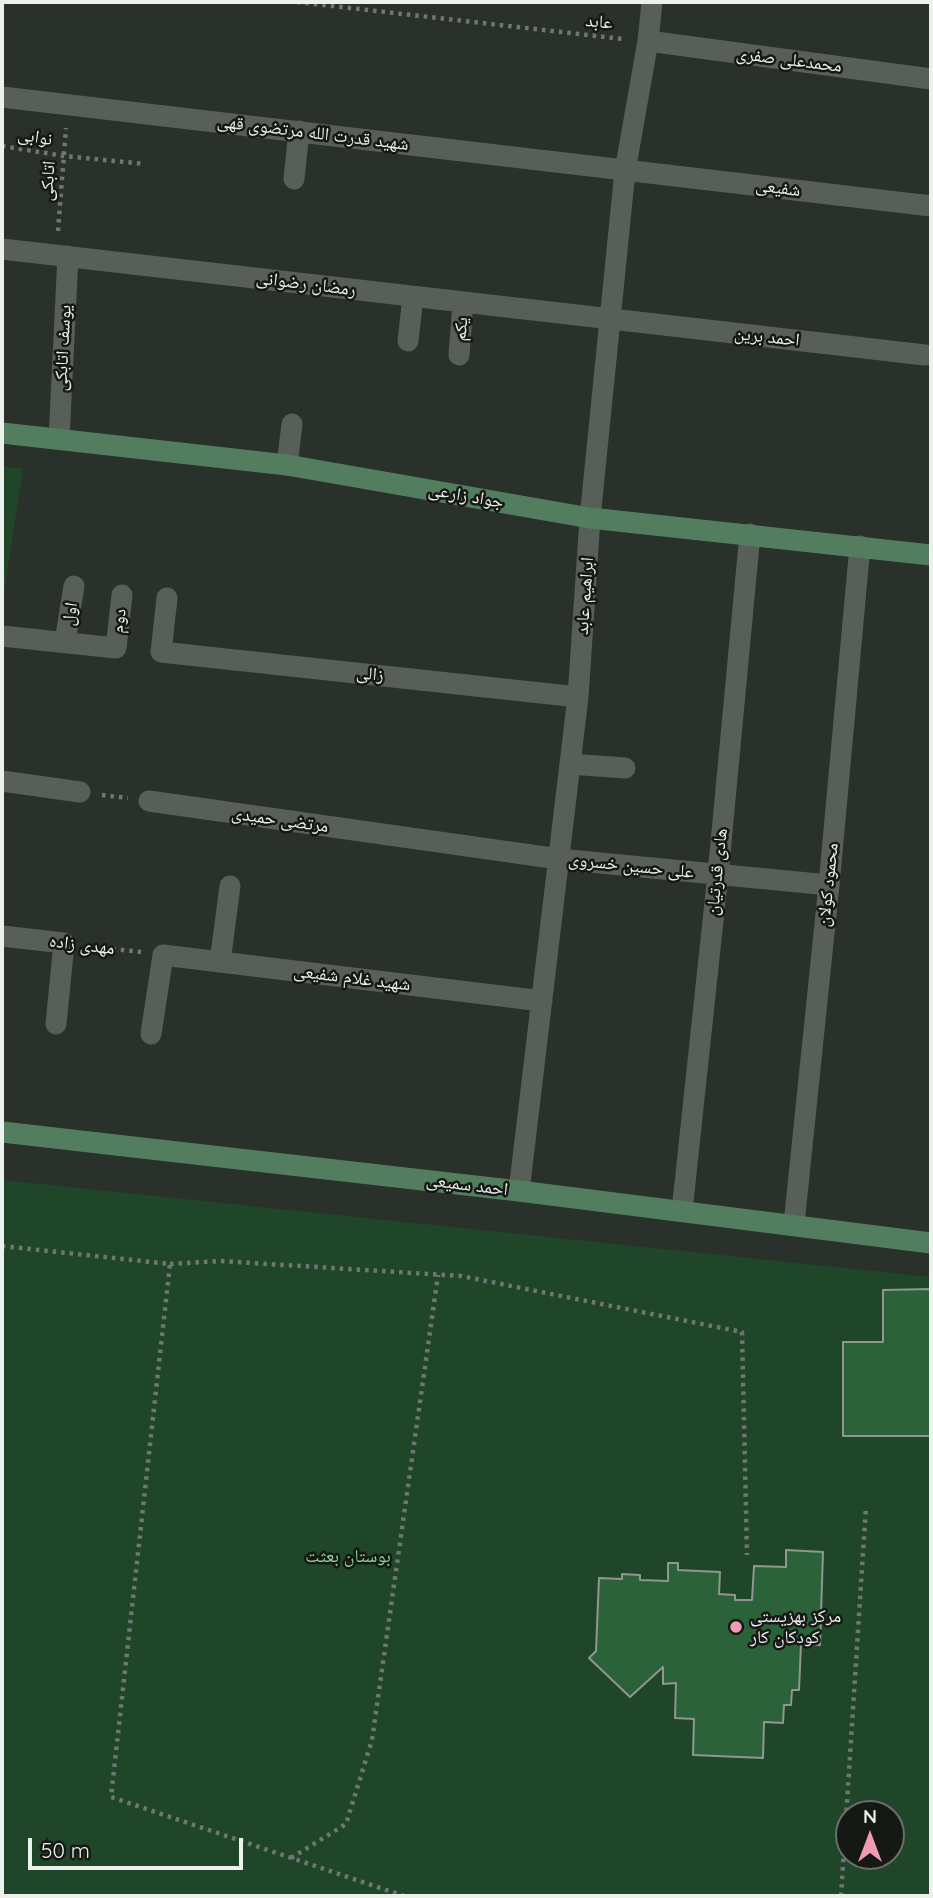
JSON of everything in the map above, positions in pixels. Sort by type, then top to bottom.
[{"type":"street","name":"ابراهیم عابد","points":[[519,1191],[578,696],[590,518],[625,171],[648,41],[652,2]]},
{"type":"street","name":"محمدعلی صفری","points":[[648,41],[931,79]]},
{"type":"street","name":"شهید قدرت الله مرتضوی قهی","points":[[2,97],[625,171]]},
{"type":"street","points":[[294,179],[299,131]]},
{"type":"street","name":"شفیعی","points":[[625,171],[931,206]]},
{"type":"street","name":"رمضان رضوانی","points":[[2,249],[610,319]]},
{"type":"street","name":"یوسف اتابکی","points":[[59,439],[68,256]]},
{"type":"street","points":[[408,341],[413,297]]},
{"type":"street","name":"یکم","points":[[459,355],[463,302]]},
{"type":"street","name":"احمد برین","points":[[610,319],[925,355]]},
{"type":"street","points":[[287,465],[292,424]]},
{"type":"street","name":"جواد زارعی","points":[[2,433],[287,465],[590,518],[931,555]]},
{"type":"street","name":"هادی قدرتیان","points":[[682,1211],[718,874],[750,534]]},
{"type":"street","name":"محمود کولان","points":[[794,1224],[860,546]]},
{"type":"street","name":"اول","points":[[65,642],[74,586]]},
{"type":"street","name":"دوم","points":[[65,642],[116,648],[122,594]]},
{"type":"street","name":"زالی","points":[[167,598],[161,652],[578,696]]},
{"type":"street","points":[[2,636],[65,642]]},
{"type":"street","points":[[570,764],[625,768]]},
{"type":"street","points":[[2,781],[80,792]]},
{"type":"street","name":"مرتضی حمیدی","points":[[149,801],[559,859]]},
{"type":"street","name":"علی حسین خسروی","points":[[559,859],[829,885]]},
{"type":"street","points":[[220,962],[230,886]]},
{"type":"street","name":"مهدی زاده","points":[[2,936],[64,943]]},
{"type":"street","points":[[56,1024],[64,943]]},
{"type":"street","points":[[150,1034],[163,955]]},
{"type":"street","name":"شهید غلام شفیعی","points":[[163,955],[542,1001]]},
{"type":"street","name":"احمد سمیعی","points":[[2,1132],[519,1191],[931,1243]]},
{"type":"path","name":"عابد","points":[[297,2],[648,41]]},
{"type":"path","name":"اتابکی","points":[[67,105],[57,243],[68,256]]},
{"type":"path","name":"نوابی","points":[[2,146],[64,156],[145,164]]},
{"type":"path","points":[[80,792],[149,801]]},
{"type":"path","name":"مهدی زاده","points":[[64,943],[163,955]]},
{"type":"path","points":[[2,1246],[170,1265],[220,1261],[461,1276],[742,1332],[747,1555]]},
{"type":"path","points":[[170,1265],[111,1797],[404,1896]]},
{"type":"path","points":[[290,1858],[346,1824],[372,1740],[438,1275]]},
{"type":"path","points":[[841,1896],[866,1506]]},
{"type":"green space","points":[[2,466],[23,469],[2,604]]},
{"type":"green space","name":"بوستان بعثت","points":[[2,1180],[931,1277],[931,1896],[2,1896]]},
{"type":"building","points":[[931,1289],[931,1436],[843,1436],[843,1342],[883,1342],[883,1290]]},
{"type":"building","points":[[786,1550],[823,1552],[820,1645],[801,1644],[799,1690],[792,1690],[791,1705],[784,1705],[783,1723],[764,1722],[763,1758],[693,1755],[694,1719],[675,1718],[676,1683],[663,1684],[663,1667],[630,1697],[589,1658],[596,1651],[599,1578],[622,1579],[622,1574],[640,1575],[640,1580],[668,1581],[668,1563],[678,1563],[678,1570],[720,1572],[719,1594],[735,1595],[735,1600],[752,1600],[754,1566],[786,1567]]},
{"type":"place","name":"مرکز بهزیستی کودکان کار","points":[[736,1627]]}]
